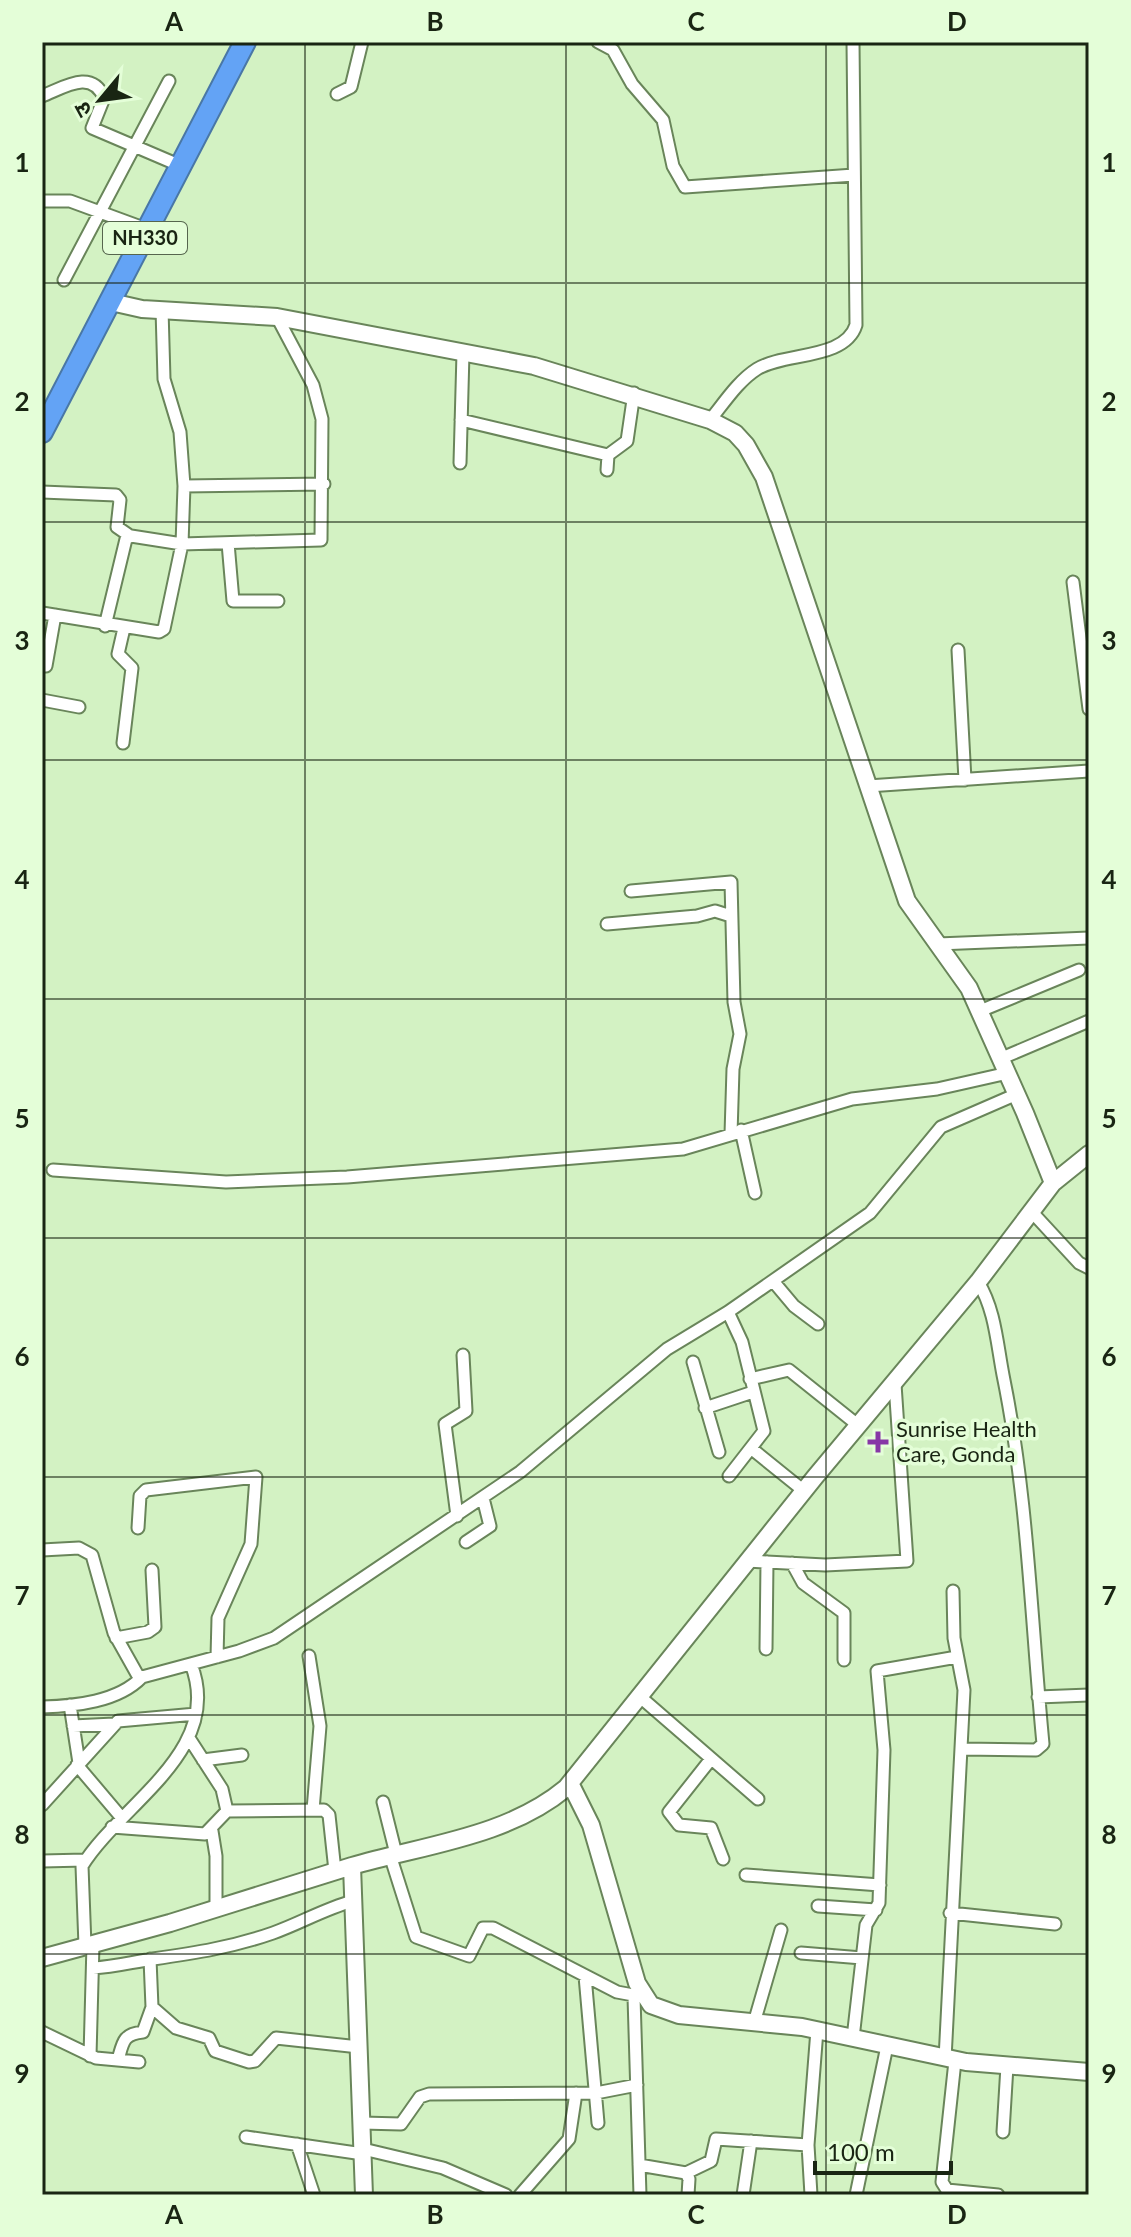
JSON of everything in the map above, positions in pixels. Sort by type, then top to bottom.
[{"type":"highway","name":"NH330","points":[[42,432],[245,42]]},
{"type":"main road","points":[[111,302],[124,307],[277,317],[534,366],[634,393],[710,420],[735,433],[746,445],[764,477],[907,901],[980,1011],[1053,1183]]},
{"type":"main road","points":[[42,1958],[393,1854],[494,1828],[544,1804],[570,1783],[804,1491],[978,1282],[1053,1183],[1089,1154]]},
{"type":"main road","points":[[570,1783],[591,1825],[639,1997],[651,2005],[668,2012],[817,2030],[950,2060],[1089,2072]]},
{"type":"main road","points":[[352,1866],[364,2195]]},
{"type":"street","points":[[337,94],[351,87],[362,42]]},
{"type":"street","points":[[598,42],[613,50],[632,84],[663,120],[673,166],[685,187],[854,175]]},
{"type":"street","points":[[710,420],[757,369],[850,340],[856,325],[853,42]]},
{"type":"street","points":[[42,96],[82,80],[90,81],[104,98],[92,128],[136,144],[181,166]]},
{"type":"street","points":[[64,280],[169,81]]},
{"type":"street","points":[[42,201],[70,201],[149,230]]},
{"type":"street","points":[[42,613],[105,626],[154,632],[164,629],[182,544],[184,486],[180,432],[162,363],[162,309]]},
{"type":"street","points":[[42,492],[116,495],[120,500],[117,527],[130,536],[182,544],[321,540],[324,484],[320,406],[277,317]]},
{"type":"street","points":[[460,463],[463,353]]},
{"type":"street","points":[[461,420],[608,455],[627,441],[634,393]]},
{"type":"street","points":[[607,470],[608,455]]},
{"type":"street","points":[[184,486],[324,484]]},
{"type":"street","points":[[105,626],[125,543],[130,536]]},
{"type":"street","points":[[228,543],[233,601],[278,601]]},
{"type":"street","points":[[1073,582],[1089,709]]},
{"type":"street","points":[[46,666],[55,615]]},
{"type":"street","points":[[123,743],[132,671],[131,665],[118,654],[124,628]]},
{"type":"street","points":[[958,650],[965,780]]},
{"type":"street","points":[[42,700],[79,707]]},
{"type":"street","points":[[868,786],[1089,771]]},
{"type":"street","points":[[631,891],[729,881],[734,1002],[740,1040],[733,1069],[736,1132],[755,1193]]},
{"type":"street","points":[[607,924],[697,916],[715,911],[731,916]]},
{"type":"street","points":[[938,944],[1089,938]]},
{"type":"street","points":[[980,1011],[1079,970]]},
{"type":"street","points":[[53,1170],[207,1183],[347,1177],[683,1149],[852,1099],[937,1089],[1005,1066],[1089,1021]]},
{"type":"street","points":[[42,1707],[100,1700],[125,1691],[142,1677],[274,1638],[520,1472],[667,1349],[728,1312],[870,1213],[941,1127],[1017,1094]]},
{"type":"street","points":[[1031,1211],[1079,1263],[1089,1268]]},
{"type":"street","points":[[773,1281],[794,1306],[818,1324]]},
{"type":"street","points":[[962,1749],[1040,1748],[1028,1528],[1014,1428],[990,1306],[978,1282]]},
{"type":"street","points":[[728,1312],[742,1342],[764,1431],[729,1476]]},
{"type":"street","points":[[457,1516],[445,1424],[466,1411],[463,1355]]},
{"type":"street","points":[[693,1362],[719,1452]]},
{"type":"street","points":[[750,1379],[789,1370],[859,1426]]},
{"type":"street","points":[[747,1561],[905,1563],[909,1559],[895,1384]]},
{"type":"street","points":[[705,1408],[753,1392]]},
{"type":"street","points":[[752,1449],[804,1491]]},
{"type":"street","points":[[138,1528],[143,1492],[256,1477],[251,1544],[218,1618],[217,1657]]},
{"type":"street","points":[[466,1542],[490,1526],[483,1498]]},
{"type":"street","points":[[42,1550],[79,1548],[92,1555],[116,1638],[137,1674],[142,1677]]},
{"type":"street","points":[[766,1649],[767,1562]]},
{"type":"street","points":[[792,1563],[803,1583],[844,1613],[844,1660]]},
{"type":"street","points":[[116,1638],[148,1632],[155,1627],[152,1570]]},
{"type":"street","points":[[953,1591],[957,1657],[964,1690],[950,1913],[950,2060],[943,2186],[947,2190],[998,2195]]},
{"type":"street","points":[[309,1656],[320,1726],[313,1810]]},
{"type":"street","points":[[853,2038],[866,1925],[876,1910],[880,1885],[884,1750],[877,1671],[957,1657]]},
{"type":"street","points":[[90,2056],[93,1968],[81,1875],[85,1860],[116,1822],[174,1765],[189,1738],[199,1697],[191,1664]]},
{"type":"street","points":[[638,1695],[758,1799]]},
{"type":"street","points":[[1038,1697],[1089,1695]]},
{"type":"street","points":[[70,1705],[78,1764],[116,1822],[205,1834],[212,1831],[227,1811],[222,1789],[189,1738]]},
{"type":"street","points":[[42,1805],[114,1724],[124,1719],[196,1714]]},
{"type":"street","points":[[73,1726],[114,1724]]},
{"type":"street","points":[[203,1760],[242,1755]]},
{"type":"street","points":[[711,1759],[669,1812],[679,1825],[711,1828],[723,1859]]},
{"type":"street","points":[[383,1802],[393,1854],[416,1937],[469,1956],[483,1928],[493,1928],[585,1976],[639,1997],[637,2085],[640,2195]]},
{"type":"street","points":[[227,1811],[324,1810],[329,1815],[335,1871]]},
{"type":"street","points":[[212,1831],[216,1856],[216,1908]]},
{"type":"street","points":[[42,1861],[85,1860]]},
{"type":"street","points":[[746,1875],[880,1885]]},
{"type":"street","points":[[93,1968],[123,1967],[150,1959],[232,1946],[276,1932],[318,1911],[353,1901]]},
{"type":"street","points":[[818,1906],[876,1910]]},
{"type":"street","points":[[950,1913],[1055,1924]]},
{"type":"street","points":[[754,2023],[781,1930]]},
{"type":"street","points":[[801,1953],[862,1958]]},
{"type":"street","points":[[118,2060],[124,2038],[145,2030],[152,2007],[150,1959]]},
{"type":"street","points":[[585,1976],[598,2123]]},
{"type":"street","points":[[152,2007],[176,2028],[209,2038],[212,2050],[249,2062],[255,2061],[276,2038],[359,2047]]},
{"type":"street","points":[[811,2195],[808,2145],[817,2030]]},
{"type":"street","points":[[42,2032],[90,2056],[139,2062]]},
{"type":"street","points":[[856,2195],[887,2046]]},
{"type":"street","points":[[1003,2132],[1007,2066]]},
{"type":"street","points":[[362,2123],[401,2124],[422,2096],[596,2093],[637,2085]]},
{"type":"street","points":[[522,2193],[572,2134],[576,2093]]},
{"type":"street","points":[[246,2137],[363,2152],[443,2168],[506,2195]]},
{"type":"street","points":[[639,2165],[686,2173],[711,2161],[716,2139],[808,2145]]},
{"type":"street","points":[[743,2195],[751,2141]]},
{"type":"street","points":[[297,2144],[314,2195]]},
{"type":"street","points":[[686,2173],[689,2179],[688,2195]]},
{"type":"place","name":"Sunrise Health Care, Gonda","points":[[878,1442]]}]
